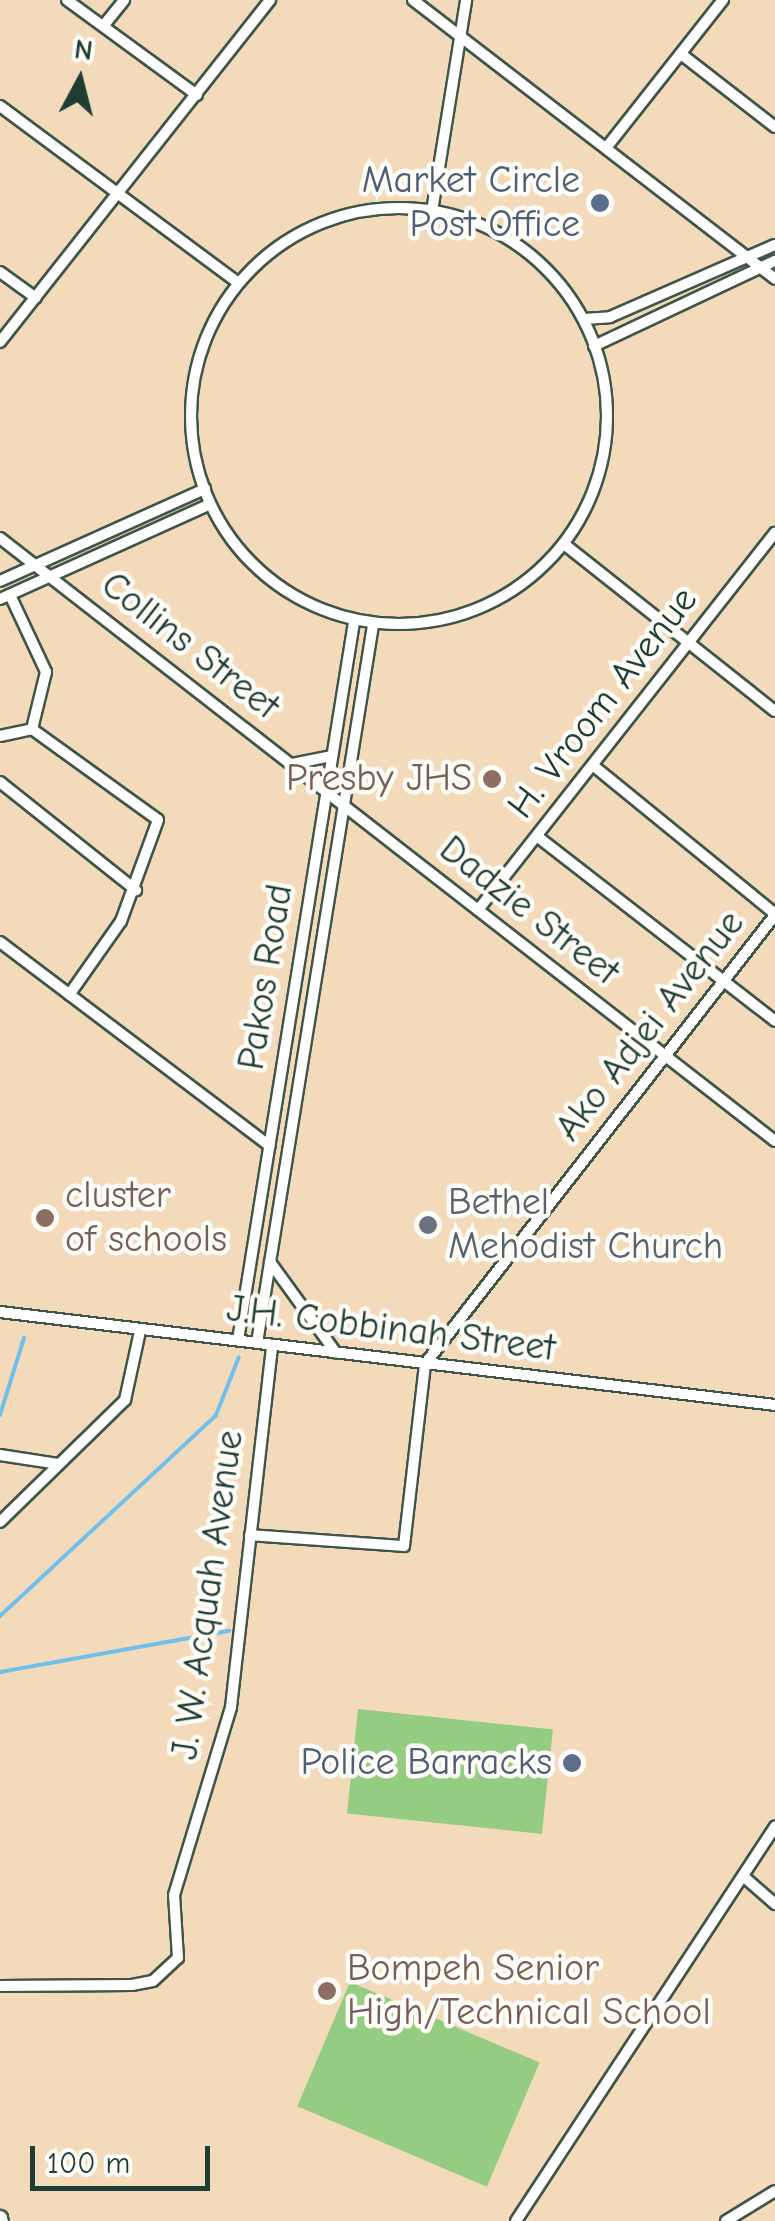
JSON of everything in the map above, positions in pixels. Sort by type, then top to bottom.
[{"type":"street","points":[[68,0],[197,95]]},
{"type":"street","points":[[104,26],[124,0]]},
{"type":"street","points":[[0,342],[270,0]]},
{"type":"street","points":[[413,0],[775,280]]},
{"type":"street","points":[[432,210],[466,0]]},
{"type":"street","points":[[606,148],[724,0]]},
{"type":"street","points":[[681,54],[775,126]]},
{"type":"street","points":[[0,106],[238,283]]},
{"type":"street","points":[[432,210],[511,240],[584,319],[594,346],[607,439],[594,492],[564,544],[496,600],[451,617],[373,625],[354,622],[296,596],[246,557],[210,504],[205,489],[192,448],[192,390],[207,333],[238,283],[278,246],[326,221],[432,210]]},
{"type":"street","points":[[584,319],[775,244]]},
{"type":"street","points":[[594,346],[775,261]]},
{"type":"street","points":[[0,272],[36,298]]},
{"type":"street","points":[[0,581],[205,489]]},
{"type":"street","points":[[32,729],[46,672],[5,597],[210,504]]},
{"type":"street","name":"H. Vroom Avenue","points":[[478,910],[595,767],[775,533]]},
{"type":"street","points":[[0,538],[37,565]]},
{"type":"street","points":[[564,544],[775,711]]},
{"type":"street","name":"Collins Street","points":[[37,565],[340,802]]},
{"type":"street","name":"Pakos Road","points":[[238,1340],[354,622]]},
{"type":"street","name":"Pakos Road","points":[[258,1343],[340,802],[373,625]]},
{"type":"street","points":[[0,736],[32,729],[158,820],[136,890],[69,995]]},
{"type":"street","name":"Collins Street","points":[[292,764],[332,756]]},
{"type":"street","points":[[595,767],[775,914]]},
{"type":"street","points":[[0,782],[136,890]]},
{"type":"street","name":"Dadzie Street","points":[[340,802],[775,1141]]},
{"type":"street","points":[[538,837],[775,1021]]},
{"type":"street","name":"Ako Adjei Avenue","points":[[424,1364],[775,914]]},
{"type":"street","points":[[0,942],[270,1146]]},
{"type":"street","points":[[270,1262],[337,1353]]},
{"type":"street","name":"J.H. Cobbinah Street","points":[[0,1312],[775,1406]]},
{"type":"street","points":[[0,1522],[125,1400],[140,1331]]},
{"type":"street","name":"J. W. Acquah Avenue","points":[[0,1986],[132,1986],[153,1981],[178,1958],[174,1896],[230,1707],[272,1345]]},
{"type":"street","points":[[250,1535],[404,1546],[424,1364]]},
{"type":"street","points":[[0,1454],[59,1464]]},
{"type":"street","points":[[516,2221],[775,1826]]},
{"type":"street","points":[[743,1876],[775,1904]]},
{"type":"street","points":[[726,2221],[748,2202],[775,2191]]},
{"type":"green space","points":[[358,1709],[553,1729],[542,1834],[347,1813]]},
{"type":"green space","points":[[350,1982],[540,2062],[487,2187],[297,2106]]},
{"type":"waterway","points":[[0,1415],[24,1338]]},
{"type":"waterway","points":[[0,1616],[216,1415],[239,1357]]},
{"type":"waterway","points":[[0,1672],[229,1631]]},
{"type":"place","name":"Market Circle Post Office","points":[[600,203]]},
{"type":"place","name":"Presby JHS","points":[[492,779]]},
{"type":"place","name":"cluster of schools","points":[[45,1218]]},
{"type":"place","name":"Bethel Mehodist Church","points":[[428,1225]]},
{"type":"place","name":"Police Barracks","points":[[572,1763]]},
{"type":"place","name":"Bompeh Senior High/Technical School","points":[[327,1991]]}]
